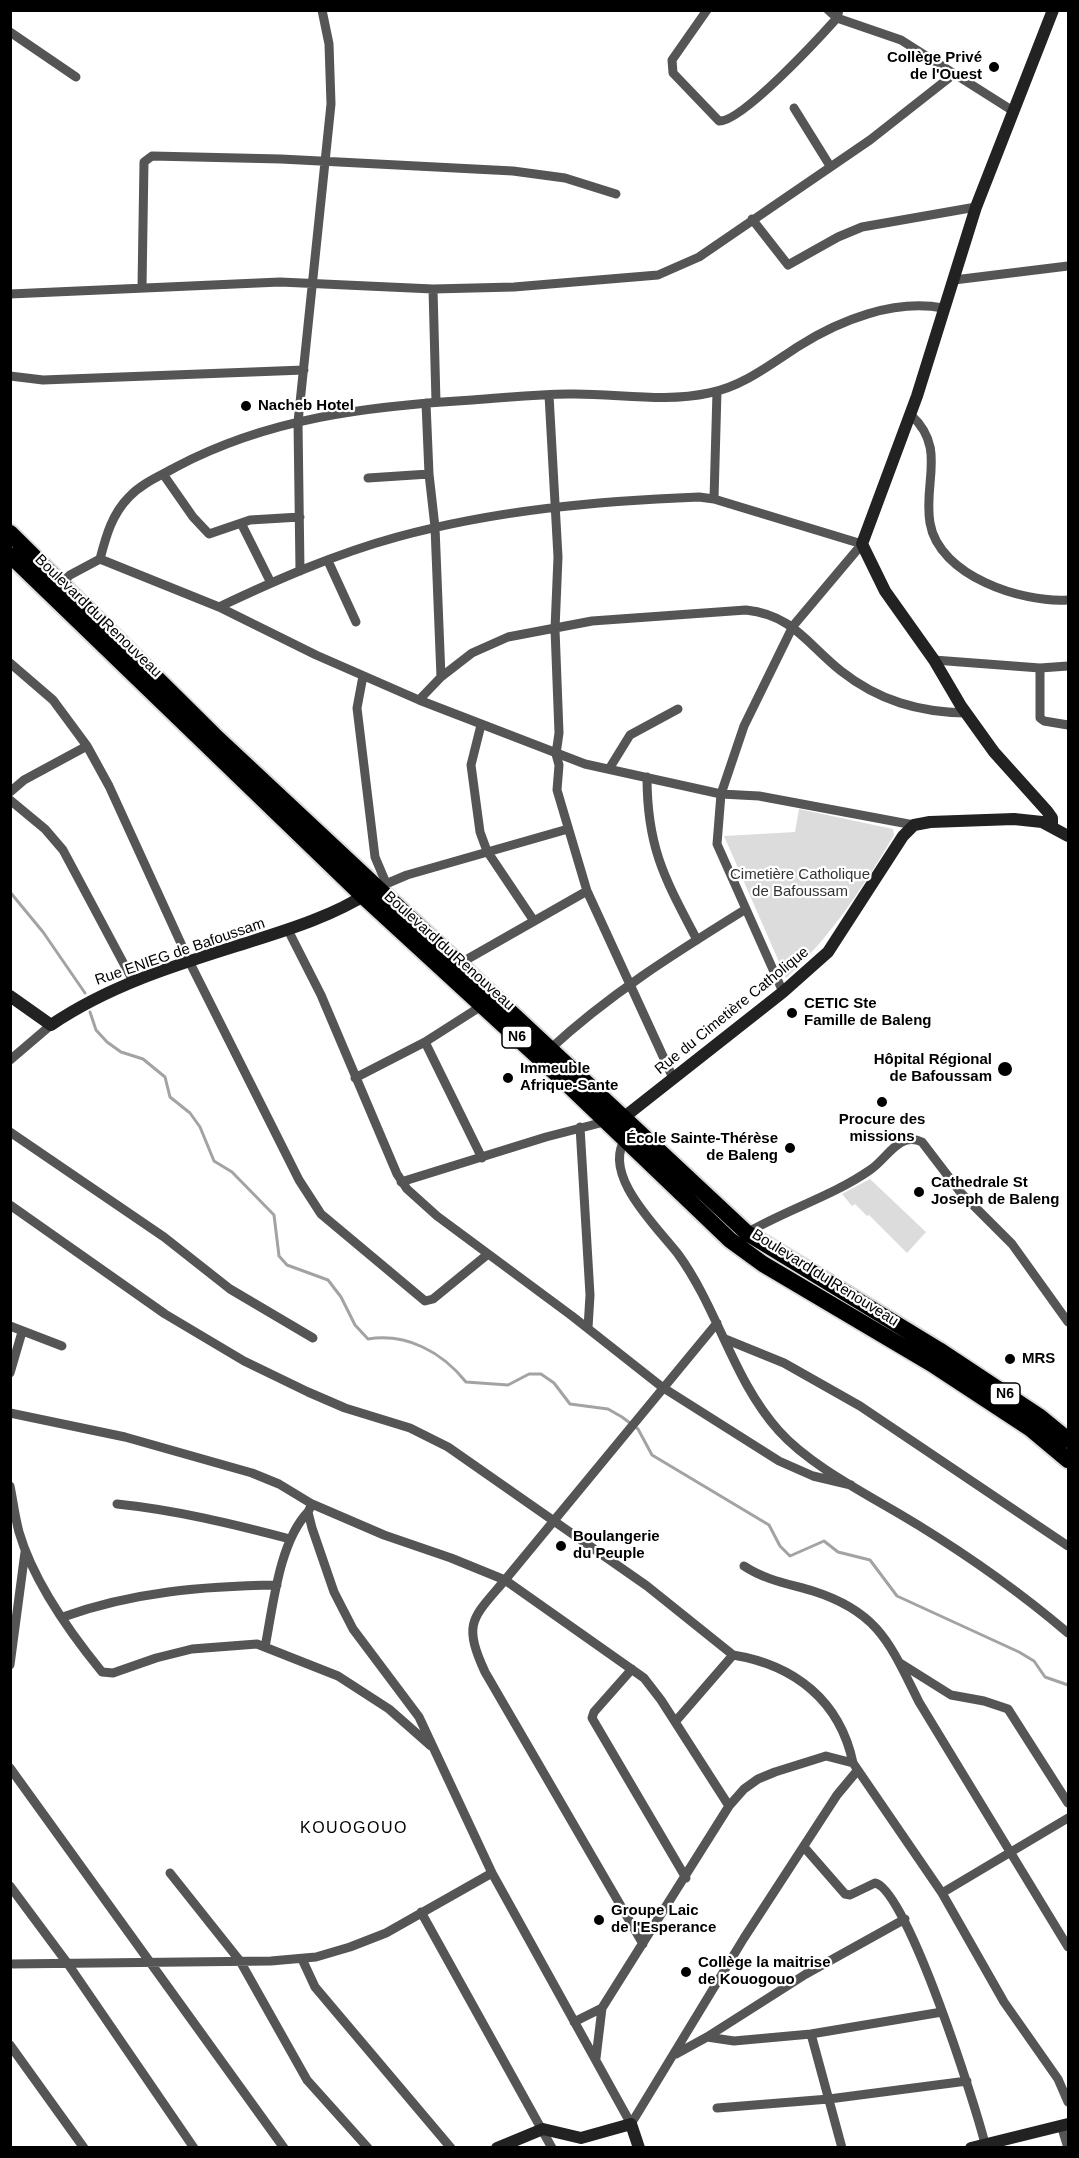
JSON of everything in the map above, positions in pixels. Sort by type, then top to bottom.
[{"type":"highway","name":"Boulevard du Renouveau","points":[[12,536],[56,588],[209,739],[374,890],[454,969],[549,1050],[627,1129],[741,1238],[936,1357],[1035,1423]]},
{"type":"highway","name":"Boulevard du Renouveau","points":[[10,555],[56,588]]},
{"type":"highway","name":"Boulevard du Renouveau","points":[[454,969],[483,1005],[604,1122],[627,1129]]},
{"type":"highway","name":"N6","points":[[1035,1423],[1068,1440]]},
{"type":"highway","name":"N6","points":[[1035,1423],[1068,1460]]},
{"type":"street","points":[[300,571],[298,422],[332,104],[329,44],[322,10]]},
{"type":"street","points":[[707,10],[672,60],[671,66],[673,72],[715,117],[724,122],[761,94],[796,62],[838,14]]},
{"type":"street","points":[[828,10],[901,40],[1013,111]]},
{"type":"street","points":[[783,992],[716,840],[722,794],[744,726],[793,626],[862,544],[910,415],[976,207],[1053,10]]},
{"type":"street","points":[[10,32],[76,77]]},
{"type":"street","points":[[10,294],[312,282],[433,288],[525,286],[658,275],[699,257],[870,140],[954,74]]},
{"type":"street","points":[[794,108],[830,166]]},
{"type":"street","points":[[142,287],[144,162],[148,157],[327,161],[513,171],[565,178],[616,194]]},
{"type":"street","points":[[752,219],[788,265],[838,237],[862,227],[976,207]]},
{"type":"street","points":[[954,280],[1068,266]]},
{"type":"street","points":[[433,288],[429,474],[435,528],[441,677]]},
{"type":"street","points":[[56,588],[100,559],[107,534],[120,507],[142,486],[240,438],[348,411],[431,402],[549,395],[680,396],[717,392],[757,373],[810,339],[847,322],[883,310],[913,305],[943,308]]},
{"type":"street","points":[[10,376],[43,380],[304,370]]},
{"type":"street","points":[[714,499],[717,392]]},
{"type":"street","points":[[549,395],[556,506],[555,629],[559,733],[556,754],[559,765],[557,790],[587,891],[673,1078]]},
{"type":"street","points":[[910,415],[922,425],[930,446],[933,464],[928,493],[930,522],[932,532],[950,557],[978,579],[1016,595],[1051,601],[1068,600]]},
{"type":"street","points":[[163,474],[206,533],[214,534],[241,523],[273,517],[300,517]]},
{"type":"street","points":[[368,478],[429,474]]},
{"type":"street","points":[[219,607],[271,583],[363,547],[435,528],[556,506],[687,497],[714,499],[862,544],[885,591],[934,660],[966,713],[994,752],[1047,811],[1052,818],[1052,826]]},
{"type":"street","points":[[241,523],[271,583]]},
{"type":"street","points":[[100,559],[219,607],[363,676],[419,700],[556,754],[609,769],[722,794],[759,796],[914,825],[930,822],[1014,819],[1042,822],[1068,836]]},
{"type":"street","points":[[328,561],[356,622]]},
{"type":"street","points":[[419,700],[441,677],[482,647],[517,635],[592,621],[746,610],[771,614],[793,626],[840,670],[882,697],[922,710],[966,713]]},
{"type":"street","points":[[934,660],[1040,668],[1068,666]]},
{"type":"street","points":[[10,663],[53,700],[87,746],[153,878],[189,961],[299,1180],[321,1214],[425,1301],[433,1299],[488,1254]]},
{"type":"street","points":[[1040,668],[1040,718],[1044,722],[1068,725]]},
{"type":"street","points":[[363,676],[357,708],[375,857],[374,890],[487,851],[568,829]]},
{"type":"street","points":[[609,769],[630,735],[678,709]]},
{"type":"street","points":[[481,724],[472,754],[471,772],[477,820],[487,851],[534,921]]},
{"type":"street","points":[[10,792],[24,780],[87,746]]},
{"type":"street","points":[[647,777],[648,816],[653,845],[672,893],[697,940]]},
{"type":"street","points":[[10,800],[45,829],[63,850],[133,981]]},
{"type":"street","name":"Rue du Cimetière Catholique","points":[[627,1129],[673,1078],[783,992],[828,951],[903,836],[914,825]]},
{"type":"street","name":"Rue ENIEG de Bafoussam","points":[[10,1060],[51,1025],[90,1000],[133,981],[189,961],[320,918],[374,890]]},
{"type":"street","points":[[454,969],[587,891]]},
{"type":"street","points":[[549,1050],[581,1021],[631,983],[746,909]]},
{"type":"street","points":[[288,930],[321,995],[401,1182],[437,1216],[588,1328],[662,1387],[779,1461],[813,1476],[851,1485]]},
{"type":"street","points":[[10,996],[51,1025]]},
{"type":"street","points":[[355,1078],[425,1042],[483,1005]]},
{"type":"street","points":[[425,1042],[482,1158]]},
{"type":"street","points":[[401,1182],[580,1127],[604,1122]]},
{"type":"street","points":[[580,1127],[590,1295],[588,1328]]},
{"type":"street","points":[[627,1129],[621,1164],[630,1194],[678,1255],[707,1299],[725,1339],[768,1418],[781,1434],[851,1485],[918,1525],[1000,1580],[1068,1633]]},
{"type":"street","points":[[10,1132],[164,1237],[230,1289],[313,1338]]},
{"type":"street","points":[[741,1238],[858,1178],[886,1158],[900,1142],[914,1138],[922,1142],[961,1193],[1012,1244],[1068,1322]]},
{"type":"street","points":[[10,1205],[195,1333],[290,1384],[345,1408],[410,1428],[448,1447],[554,1519],[733,1655],[762,1660],[780,1669],[825,1701],[849,1744],[855,1767],[880,1800],[942,1893],[1004,2002],[1058,2079],[1068,2102]]},
{"type":"street","points":[[643,1944],[590,1856],[474,1648],[472,1637],[474,1619],[481,1605],[717,1323]]},
{"type":"street","points":[[10,1326],[62,1346]]},
{"type":"street","points":[[10,1373],[22,1332]]},
{"type":"street","points":[[725,1339],[784,1363],[860,1406],[1068,1546]]},
{"type":"street","points":[[10,1413],[124,1437],[252,1473],[279,1484],[310,1508],[451,1557],[504,1580],[557,1620],[644,1678],[729,1806]]},
{"type":"street","points":[[10,1486],[20,1534],[51,1600],[99,1669],[107,1674],[192,1649],[239,1644],[265,1647],[338,1676],[365,1692],[435,1749]]},
{"type":"street","points":[[117,1504],[149,1507],[290,1539]]},
{"type":"street","points":[[265,1647],[277,1585],[290,1539],[310,1508]]},
{"type":"street","points":[[310,1508],[320,1555],[334,1592],[353,1629],[370,1655],[399,1688],[435,1749],[492,1873],[596,2058],[631,2124],[639,2148]]},
{"type":"street","points":[[10,1665],[26,1548]]},
{"type":"street","points":[[744,1566],[781,1583],[833,1598],[857,1610],[871,1621],[899,1662],[919,1702],[1068,1947]]},
{"type":"street","points":[[63,1617],[98,1605],[136,1596],[239,1586],[277,1585]]},
{"type":"street","points":[[675,1722],[733,1655]]},
{"type":"street","points":[[899,1662],[951,1695],[984,1701],[1008,1709],[1068,1803]]},
{"type":"street","points":[[632,1669],[594,1712],[592,1718],[686,1878]]},
{"type":"street","points":[[596,2058],[602,2008],[686,1878],[729,1806],[744,1789],[758,1779],[775,1772],[826,1756],[855,1767]]},
{"type":"street","points":[[497,2148],[543,2129],[581,2138],[631,2124],[855,1767]]},
{"type":"street","points":[[10,1768],[69,1853],[152,1961],[284,2148]]},
{"type":"street","points":[[942,1893],[1068,1818]]},
{"type":"street","points":[[804,1847],[845,1894],[850,1895],[875,1883],[885,1887],[904,1919],[942,2012],[967,2081],[985,2144]]},
{"type":"street","points":[[170,1873],[240,1961],[307,2080],[368,2148]]},
{"type":"street","points":[[10,1964],[302,1959],[367,1941],[492,1873]]},
{"type":"street","points":[[10,1886],[68,1964],[194,2148]]},
{"type":"street","points":[[421,1912],[552,2148]]},
{"type":"street","points":[[674,2055],[707,2037],[806,1974],[865,1944],[904,1919]]},
{"type":"street","points":[[302,1959],[315,1987],[452,2148]]},
{"type":"street","points":[[574,2022],[602,2008]]},
{"type":"street","points":[[707,2037],[734,2041],[810,2034],[942,2012]]},
{"type":"street","points":[[810,2034],[842,2148]]},
{"type":"street","points":[[10,2044],[84,2148]]},
{"type":"street","points":[[717,2108],[829,2099],[967,2081]]},
{"type":"street","points":[[972,2148],[1065,2124],[1068,2148]]},
{"type":"green space","name":"Cimetière Catholique de Bafoussam","points":[[799,809],[893,829],[894,835],[832,929],[786,978],[724,836],[795,832]]},
{"type":"green space","points":[[870,1179],[926,1232],[907,1253],[869,1215],[867,1216],[855,1204],[852,1206],[842,1194]]},
{"type":"waterway","points":[[10,892],[43,932],[85,993]]},
{"type":"waterway","points":[[90,1012],[96,1030],[107,1042],[121,1052],[143,1059],[165,1077],[170,1097],[190,1113],[200,1127],[214,1161],[232,1172],[274,1215],[279,1256],[287,1265],[328,1280],[341,1297],[355,1325],[368,1339],[396,1339],[423,1347],[446,1362],[466,1382],[508,1385],[529,1374],[541,1374],[554,1383],[570,1404],[608,1409],[622,1417],[638,1429],[652,1455],[769,1525],[780,1546],[790,1556],[824,1541],[838,1552],[870,1560],[897,1596],[1019,1652],[1034,1661],[1045,1677],[1068,1685]]},
{"type":"place","name":"Collège Privé de l'Ouest","points":[[994,67]]},
{"type":"place","name":"Nacheb Hotel","points":[[246,406]]},
{"type":"place","name":"CETIC Ste Famille de Baleng","points":[[792,1013]]},
{"type":"place","name":"Hôpital Régional de Bafoussam","points":[[1005,1069]]},
{"type":"place","name":"Immeuble Afrique-Sante","points":[[508,1078]]},
{"type":"place","name":"Procure des missions","points":[[882,1102]]},
{"type":"place","name":"École Sainte-Thérèse de Baleng","points":[[790,1148]]},
{"type":"place","name":"Cathedrale St Joseph de Baleng","points":[[919,1192]]},
{"type":"place","name":"MRS","points":[[1010,1359]]},
{"type":"place","name":"Boulangerie du Peuple","points":[[561,1546]]},
{"type":"place","name":"Groupe Laic de l'Esperance","points":[[599,1920]]},
{"type":"place","name":"Collège la maitrise de Kouogouo","points":[[686,1972]]},
{"type":"district","name":"KOUOGOUO","points":[[354,1829]]}]
